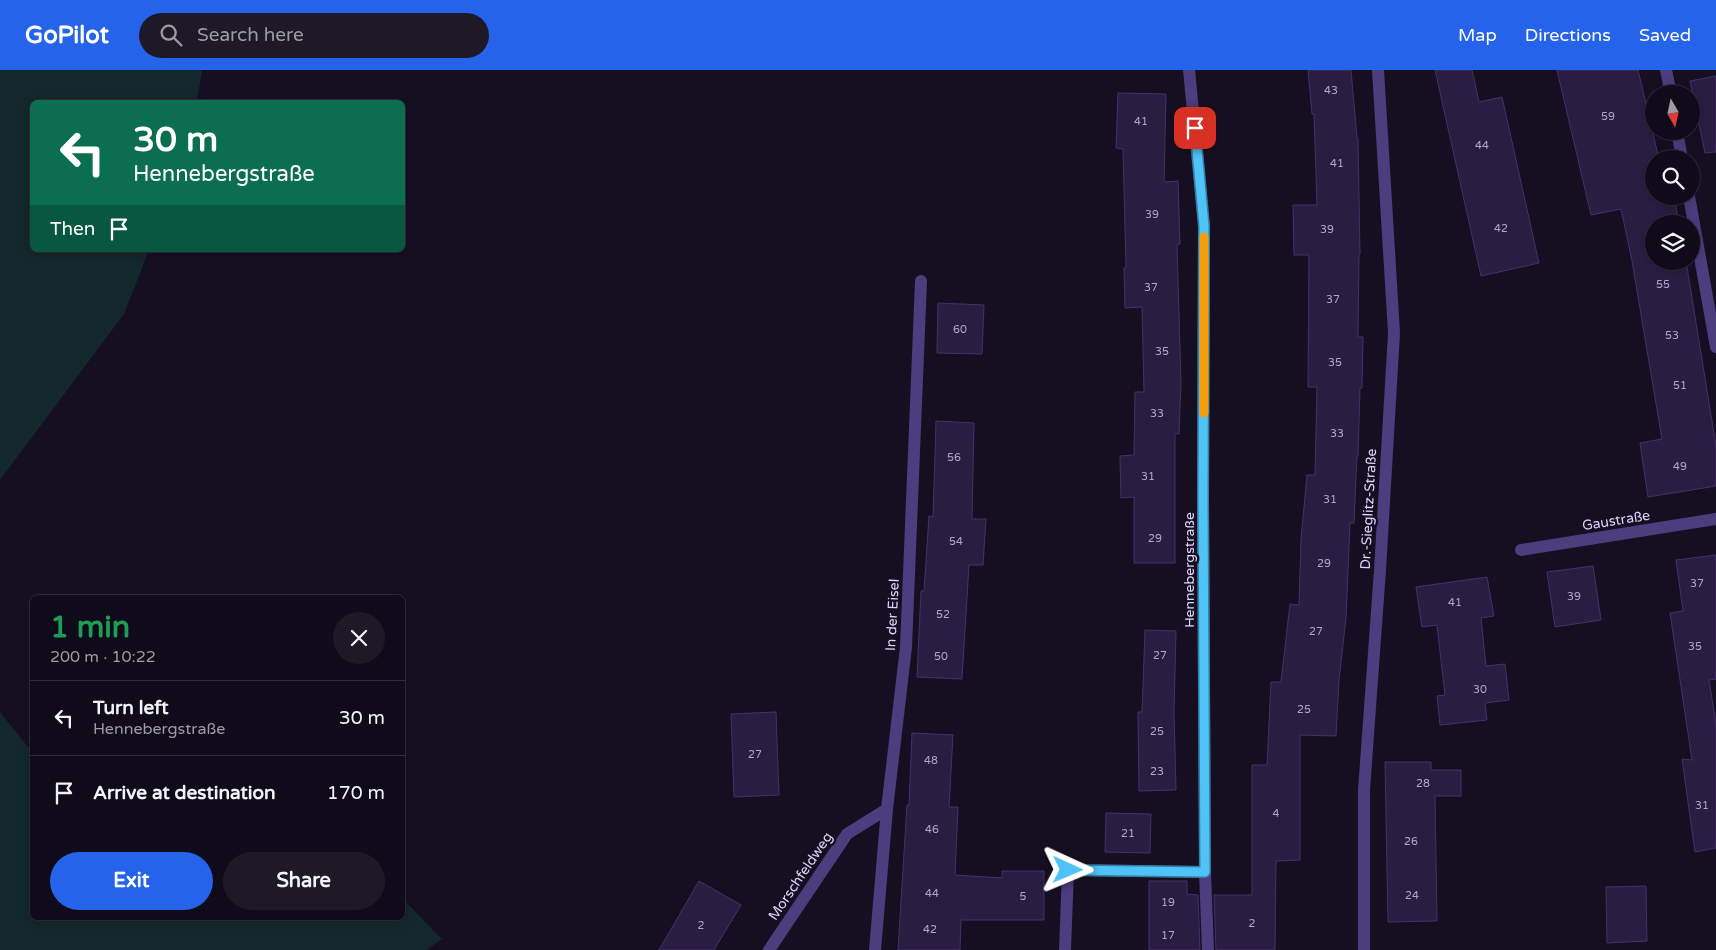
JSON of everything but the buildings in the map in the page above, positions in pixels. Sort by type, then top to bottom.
[{"type":"street","name":"Hennebergstraße","points":[[1189,70],[1204,226],[1205,872],[1208,950]]},
{"type":"street","name":"Dr.-Sieglitz-Straße","points":[[1364,950],[1364,790],[1380,570],[1394,333],[1378,70]]},
{"type":"street","points":[[1666,70],[1669,85]]},
{"type":"street","points":[[1691,205],[1716,348]]},
{"type":"street","name":"In der Eisel","points":[[875,950],[887,809],[906,647],[921,280]]},
{"type":"street","name":"Gaustraße","points":[[1520,550],[1716,519]]},
{"type":"street","name":"Morschfeldweg","points":[[769,950],[846,834],[887,809]]},
{"type":"street","points":[[1065,950],[1068,870],[1205,872]]},
{"type":"green space","points":[[0,70],[202,70],[197,100],[30,100],[30,252],[148,252],[124,314],[0,480]]},
{"type":"green space","points":[[0,712],[30,750],[30,920],[405,920],[405,901],[442,939],[426,950],[0,950]]},
{"type":"slow traffic","points":[[1204,237],[1204,413]]},
{"type":"route","points":[[1068,870],[1205,872],[1204,226],[1195,128]]}]
